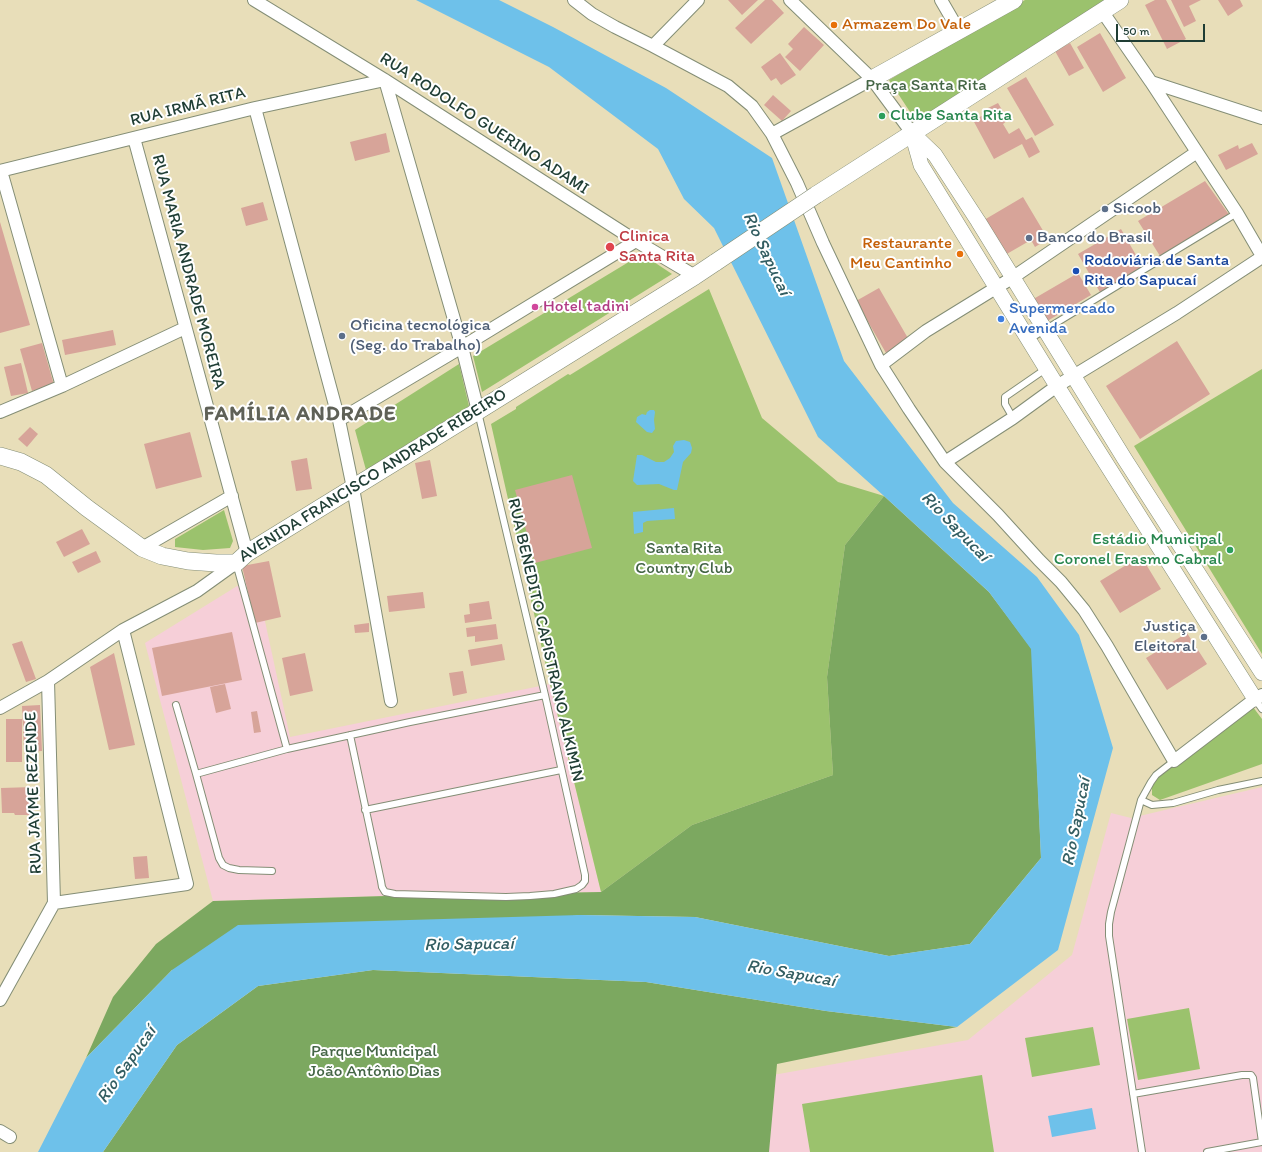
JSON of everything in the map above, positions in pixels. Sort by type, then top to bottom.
[{"type":"main road","points":[[872,79],[1014,0]]},
{"type":"main road","name":"AVENIDA FRANCISCO ANDRADE RIBEIRO","points":[[0,456],[21,462],[46,475],[87,508],[142,548],[162,556],[188,561],[216,563],[242,558],[695,276],[816,195],[1120,0]]},
{"type":"street","name":"RUA RODOLFO GUERINO ADAMI","points":[[254,0],[272,5],[385,80],[636,241],[695,276]]},
{"type":"street","points":[[574,0],[592,14],[615,27],[728,86],[752,106],[772,134],[797,183],[823,243],[881,365],[945,462],[998,515],[1038,560],[1061,582],[1084,610],[1174,761],[1260,701],[1028,340],[921,164],[912,133]]},
{"type":"street","points":[[653,46],[698,0]]},
{"type":"street","points":[[790,0],[872,79],[912,133],[935,155],[978,221],[1124,458],[1262,673]]},
{"type":"street","points":[[941,0],[959,31]]},
{"type":"street","points":[[945,462],[1013,418],[1057,386],[1177,313],[1262,256],[1237,213],[1151,82],[1102,11]]},
{"type":"street","points":[[772,134],[872,79]]},
{"type":"street","points":[[385,80],[462,347],[478,411]]},
{"type":"street","name":"RUA IRMÃ RITA","points":[[1,171],[255,108],[385,80]]},
{"type":"street","points":[[1151,82],[1262,118]]},
{"type":"street","points":[[255,108],[339,420],[353,488],[391,701]]},
{"type":"street","name":"RUA MARIA ANDRADE MOREIRA","points":[[134,138],[232,496],[242,558]]},
{"type":"street","points":[[881,365],[926,331],[944,322],[1012,278],[1197,152]]},
{"type":"street","points":[[1,171],[62,386]]},
{"type":"street","points":[[339,420],[636,241]]},
{"type":"street","points":[[0,412],[62,386],[185,328]]},
{"type":"street","points":[[1109,468],[1124,458]]},
{"type":"street","points":[[142,548],[232,496]]},
{"type":"street","points":[[0,707],[48,681],[123,630],[197,591],[242,558]]},
{"type":"street","points":[[0,1000],[54,904],[187,884],[123,630]]},
{"type":"street","name":"RUA JAYME REZENDE","points":[[48,681],[54,904]]},
{"type":"lane","points":[[1028,340],[1237,213]]},
{"type":"lane","points":[[1013,418],[1004,401],[1006,395],[1047,368]]},
{"type":"lane","name":"RUA BENEDITO CAPISTRANO ALKIMIN","points":[[365,810],[382,887],[385,892],[390,894],[506,897],[554,894],[576,889],[585,881],[585,875],[545,695],[478,411]]},
{"type":"lane","name":"RUA MARIA ANDRADE MOREIRA","points":[[242,558],[287,749]]},
{"type":"lane","points":[[196,774],[287,749],[545,695]]},
{"type":"lane","points":[[176,705],[219,858],[223,865],[238,870],[272,871]]},
{"type":"lane","points":[[350,735],[365,810],[561,770]]},
{"type":"lane","points":[[1142,1152],[1109,936],[1109,924],[1141,800],[1156,775],[1163,768],[1174,761]]},
{"type":"lane","points":[[1141,800],[1152,805],[1173,803],[1218,790],[1262,781]]},
{"type":"lane","points":[[1133,1094],[1242,1075],[1251,1075],[1253,1078],[1262,1142],[1207,1152]]},
{"type":"shaded area","points":[[255,575],[290,737],[550,684],[601,892],[213,901],[145,643]]},
{"type":"shaded area","points":[[1262,787],[1262,1152],[732,1152],[723,1084],[968,1040],[1072,955],[1111,813],[1131,818]]},
{"type":"green space","name":"Praça Santa Rita","points":[[1025,0],[1107,0],[916,121],[889,80]]},
{"type":"green space","points":[[642,254],[672,274],[482,392],[473,356]]},
{"type":"green space","name":"Santa Rita Country Club","points":[[709,289],[762,418],[838,482],[884,496],[845,545],[827,677],[833,775],[692,825],[601,892],[550,684],[491,424],[568,374],[570,375]]},
{"type":"green space","points":[[459,364],[469,406],[366,470],[355,430]]},
{"type":"green space","name":"Estádio Municipal Coronel Erasmo Cabral","points":[[1262,369],[1262,654],[1134,446]]},
{"type":"green space","points":[[884,496],[989,592],[1032,649],[1041,858],[970,944],[889,956],[695,917],[580,915],[172,970],[86,1058],[113,997],[156,944],[213,901],[601,892],[692,825],[833,775],[827,677],[845,545]]},
{"type":"green space","points":[[224,510],[233,541],[230,548],[203,550],[175,547],[175,539]]},
{"type":"green space","points":[[1253,707],[1262,719],[1262,764],[1160,800],[1152,795],[1152,786],[1168,764]]},
{"type":"green space","name":"Parque Municipal João Antônio Dias","points":[[373,970],[646,982],[826,1011],[957,1027],[777,1064],[769,1152],[103,1152],[177,1045],[258,986]]},
{"type":"green space","points":[[1189,1008],[1200,1069],[1138,1080],[1127,1019]]},
{"type":"green space","points":[[1093,1027],[1100,1065],[1032,1077],[1025,1038]]},
{"type":"green space","points":[[982,1075],[994,1152],[810,1152],[802,1104]]},
{"type":"water","name":"Rio Sapucaí","points":[[416,0],[499,0],[553,27],[666,88],[772,158],[844,361],[953,503],[1037,577],[1079,635],[1113,748],[1058,950],[957,1027],[826,1011],[646,982],[373,970],[258,986],[177,1045],[103,1152],[38,1152],[86,1058],[172,970],[238,925],[580,915],[695,917],[889,956],[970,944],[1041,858],[1031,649],[989,592],[818,437],[714,228],[684,199],[658,149],[549,67]]},
{"type":"water","points":[[650,410],[654,410],[655,412],[655,429],[652,433],[647,432],[636,422],[637,417],[642,414],[646,415]]},
{"type":"water","points":[[684,440],[690,442],[692,448],[691,453],[683,462],[677,490],[659,484],[637,485],[633,481],[637,455],[642,455],[656,462],[664,462],[670,458],[674,452],[673,446],[676,441]]},
{"type":"water","points":[[674,508],[675,519],[647,521],[643,523],[643,532],[634,534],[633,512]]},
{"type":"water","points":[[1092,1108],[1096,1129],[1052,1137],[1048,1116]]},
{"type":"building","points":[[728,0],[758,0],[742,15]]},
{"type":"building","points":[[765,0],[772,0],[784,13],[751,44],[735,28]]},
{"type":"building","points":[[1155,0],[1166,0],[1186,39],[1167,49],[1145,5]]},
{"type":"building","points":[[1171,0],[1201,0],[1189,6],[1196,21],[1184,27]]},
{"type":"building","points":[[1218,0],[1240,0],[1243,6],[1228,16]]},
{"type":"building","points":[[804,27],[824,45],[800,71],[785,57],[793,49],[788,44]]},
{"type":"building","points":[[1100,33],[1126,78],[1103,92],[1077,47]]},
{"type":"building","points":[[1070,43],[1084,68],[1069,76],[1055,51]]},
{"type":"building","points":[[780,53],[796,75],[781,85],[776,78],[771,81],[761,67]]},
{"type":"building","points":[[1026,77],[1054,125],[1035,136],[1007,88]]},
{"type":"building","points":[[773,95],[791,111],[782,121],[764,105]]},
{"type":"building","points":[[998,103],[1008,120],[1003,124],[1009,134],[1019,128],[1026,140],[1032,137],[1040,152],[1029,158],[1022,144],[994,159],[973,120],[984,115],[982,111]]},
{"type":"building","points":[[386,133],[390,152],[355,161],[350,142]]},
{"type":"building","points":[[1252,143],[1258,154],[1226,170],[1218,155],[1238,145],[1239,149]]},
{"type":"building","points":[[1205,181],[1230,216],[1160,256],[1138,221]]},
{"type":"building","points":[[1023,197],[1048,239],[1035,247],[1031,240],[1005,255],[984,220]]},
{"type":"building","points":[[263,202],[268,220],[246,226],[241,208]]},
{"type":"building","points":[[0,222],[30,325],[0,333]]},
{"type":"building","points":[[1121,229],[1144,269],[1101,294],[1078,254]]},
{"type":"building","points":[[1078,273],[1091,295],[1044,323],[1030,301]]},
{"type":"building","points":[[879,288],[909,340],[886,353],[856,301]]},
{"type":"building","points":[[113,330],[116,345],[65,355],[62,340]]},
{"type":"building","points":[[1177,341],[1210,394],[1140,439],[1106,386]]},
{"type":"building","points":[[42,343],[54,385],[32,391],[20,349]]},
{"type":"building","points":[[21,363],[28,393],[11,396],[4,367]]},
{"type":"building","points":[[30,427],[38,434],[27,447],[18,439]]},
{"type":"building","points":[[190,432],[202,477],[156,489],[144,444]]},
{"type":"building","points":[[307,458],[312,489],[296,491],[291,461]]},
{"type":"building","points":[[430,460],[437,496],[422,499],[415,463]]},
{"type":"building","points":[[572,475],[592,548],[535,563],[515,490]]},
{"type":"building","points":[[82,529],[90,544],[64,557],[56,542]]},
{"type":"building","points":[[96,551],[101,562],[78,573],[72,562]]},
{"type":"building","points":[[1141,556],[1161,589],[1120,613],[1100,581]]},
{"type":"building","points":[[269,561],[281,617],[255,623],[242,566]]},
{"type":"building","points":[[423,592],[425,608],[389,612],[387,596]]},
{"type":"building","points":[[489,601],[492,619],[465,623],[464,615],[470,614],[469,604]]},
{"type":"building","points":[[369,623],[369,632],[355,633],[354,625]]},
{"type":"building","points":[[496,624],[498,639],[475,642],[475,636],[467,637],[466,628]]},
{"type":"building","points":[[232,632],[242,680],[162,696],[152,648]]},
{"type":"building","points":[[1187,633],[1207,664],[1167,690],[1146,658]]},
{"type":"building","points":[[22,641],[36,679],[26,682],[12,644]]},
{"type":"building","points":[[502,644],[505,660],[471,666],[468,650]]},
{"type":"building","points":[[114,653],[135,745],[109,750],[90,667]]},
{"type":"building","points":[[305,653],[313,691],[290,696],[282,658]]},
{"type":"building","points":[[463,671],[467,693],[453,696],[449,673]]},
{"type":"building","points":[[225,684],[231,709],[216,713],[210,687]]},
{"type":"building","points":[[40,705],[42,751],[24,752],[22,706]]},
{"type":"building","points":[[257,711],[261,732],[254,733],[251,712]]},
{"type":"building","points":[[6,719],[22,719],[22,762],[6,762]]},
{"type":"building","points":[[33,787],[34,815],[2,813],[1,788]]},
{"type":"building","points":[[147,856],[149,878],[135,879],[133,857]]},
{"type":"place","name":"Armazem Do Vale","points":[[834,25]]},
{"type":"place","name":"Clube Santa Rita","points":[[882,116]]},
{"type":"place","name":"Sicoob","points":[[1105,209]]},
{"type":"place","name":"Banco do Brasil","points":[[1029,238]]},
{"type":"place","name":"Clinica Santa Rita","points":[[610,247]]},
{"type":"place","name":"Restaurante Meu Cantinho","points":[[960,254]]},
{"type":"place","name":"Rodoviária de Santa Rita do Sapucaí","points":[[1076,271]]},
{"type":"place","name":"Hotel tadini","points":[[535,307]]},
{"type":"place","name":"Supermercado Avenida","points":[[1001,319]]},
{"type":"place","name":"Oficina tecnológica (Seg. do Trabalho)","points":[[342,336]]},
{"type":"place","name":"Estádio Municipal Coronel Erasmo Cabral","points":[[1230,550]]},
{"type":"place","name":"Justiça Eleitoral","points":[[1204,637]]},
{"type":"district","name":"FAMÍLIA ANDRADE","points":[[300,415]]}]
